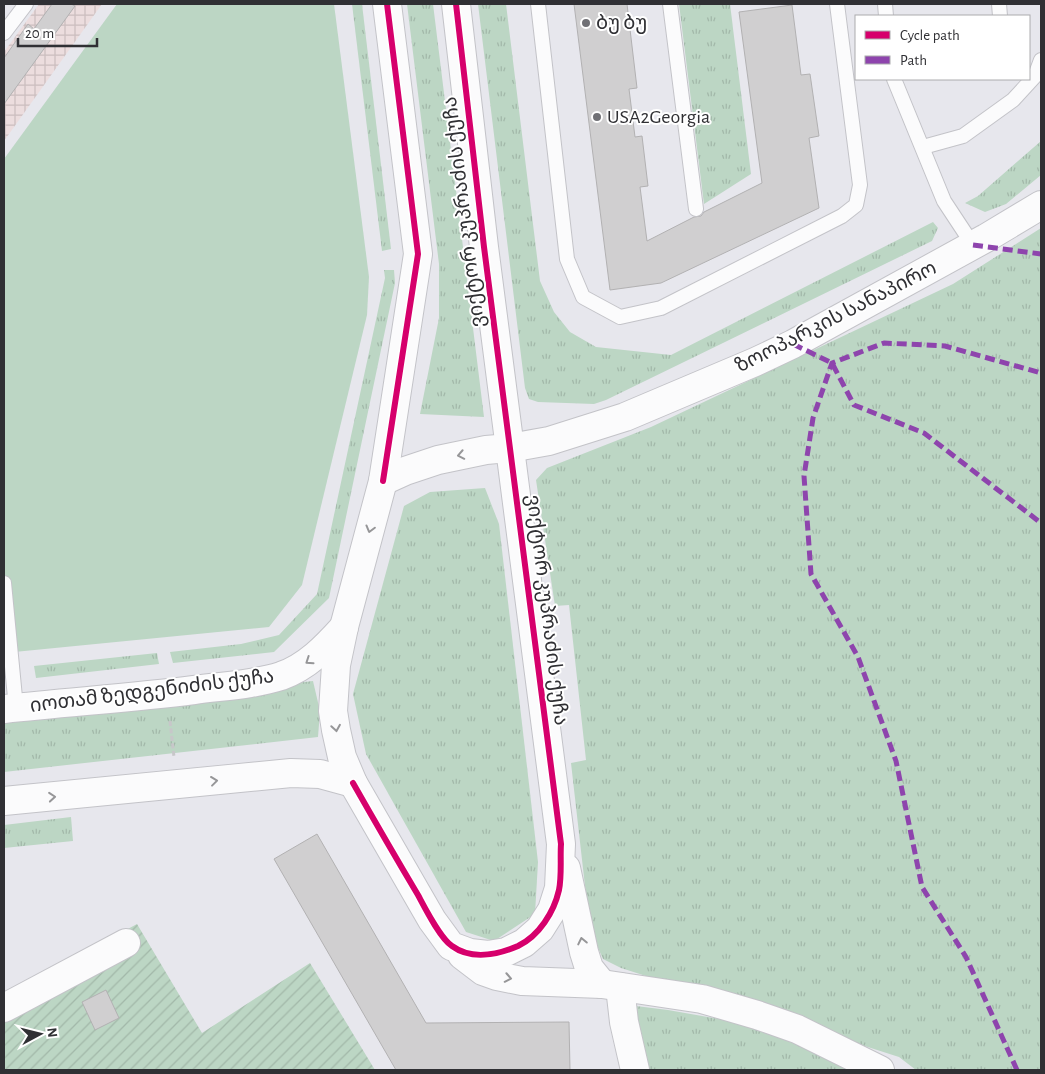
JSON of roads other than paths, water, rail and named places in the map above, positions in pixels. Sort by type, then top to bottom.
[{"type":"main road","points":[[387,4],[418,254],[383,481],[344,627],[336,665],[333,711],[342,757],[353,783],[432,920],[451,946],[483,971],[522,981],[611,985],[702,999],[757,1015],[805,1033],[880,1070]]},
{"type":"main road","name":"ვიქტორ კუპრაძის ქუჩა","points":[[451,946],[470,953],[488,955],[506,952],[524,943],[540,928],[552,910],[559,888],[561,844],[484,247],[456,4]]},
{"type":"main road","name":"ზოოპარკის სანაპირო","points":[[383,481],[438,460],[486,450],[548,441],[625,416],[755,362],[793,344],[973,245],[1041,205]]},
{"type":"main road","name":"იოთამ ზედგენიძის ქუჩა","points":[[10,709],[196,690],[282,676],[307,663],[324,650],[344,627]]},
{"type":"main road","points":[[4,801],[291,773],[320,774],[353,783]]},
{"type":"main road","points":[[561,844],[589,968],[611,985],[624,1022],[635,1070]]},
{"type":"main road","points":[[4,1008],[126,943]]},
{"type":"lane","points":[[4,33],[26,4]]},
{"type":"lane","points":[[538,4],[567,259],[583,297],[620,317],[661,308],[842,216],[856,205],[860,185],[837,4]]},
{"type":"lane","points":[[670,4],[696,210]]},
{"type":"lane","points":[[923,147],[963,136],[1006,105],[1035,76],[1041,60]]},
{"type":"lane","points":[[894,80],[944,201],[973,245]]},
{"type":"lane","points":[[4,583],[10,709]]},
{"type":"place","name":"ბუ ბუ","points":[[586,23]]},
{"type":"place","name":"USA2Georgia","points":[[597,117]]}]
